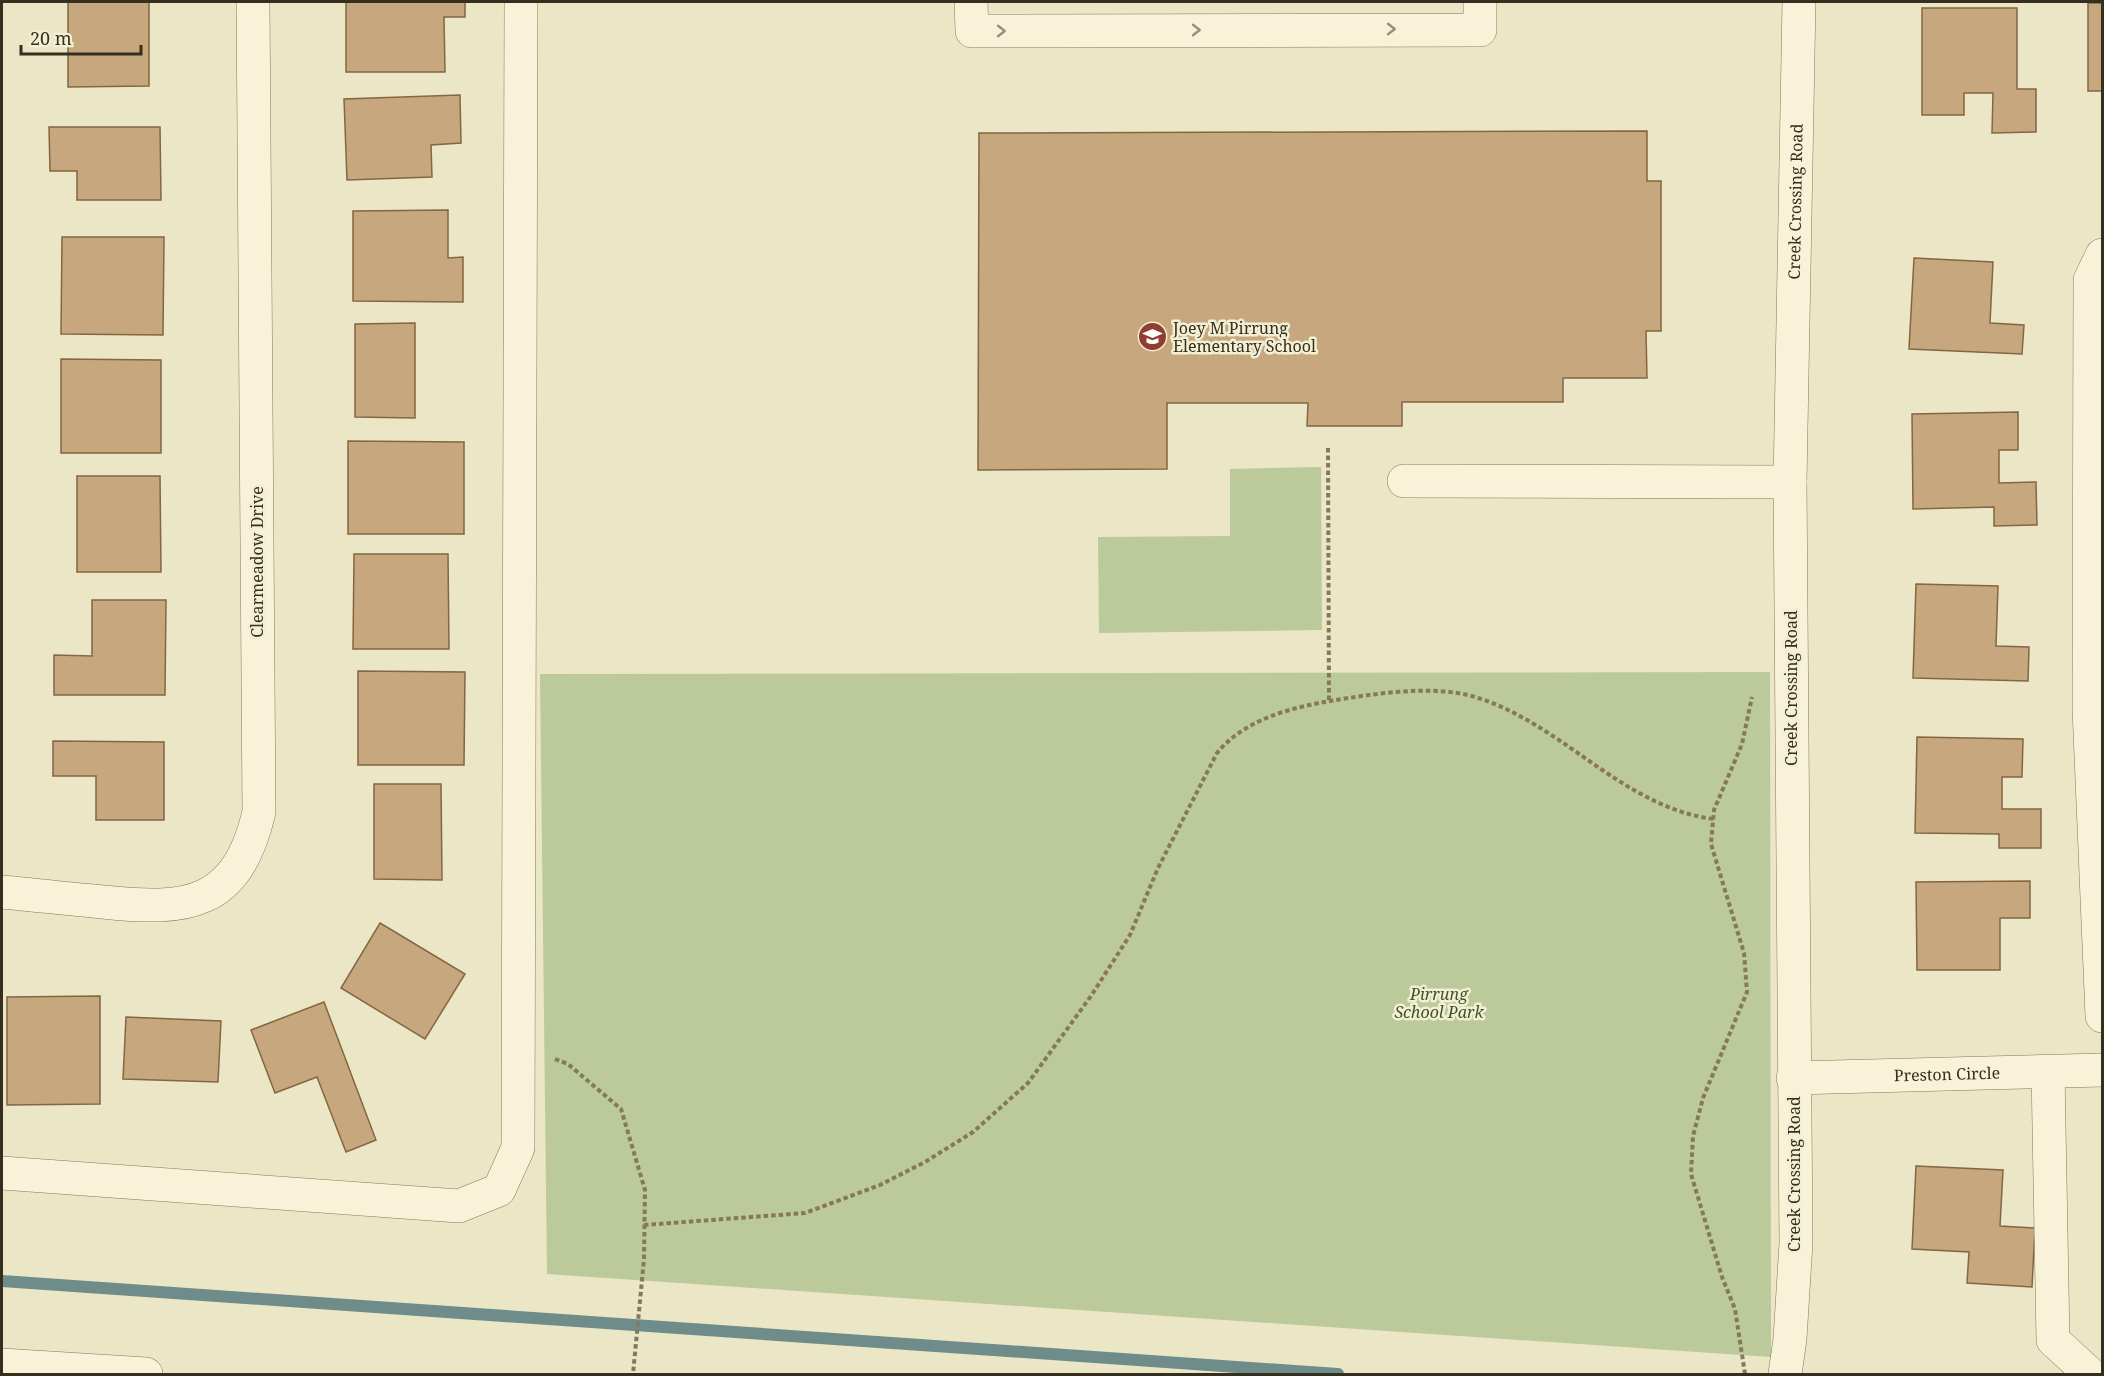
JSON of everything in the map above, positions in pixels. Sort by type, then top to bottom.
[{"type":"street","name":"Clearmeadow Drive","points":[[2,892],[149,907],[174,905],[201,897],[219,888],[240,866],[252,843],[259,812],[253,2]]},
{"type":"street","points":[[2,1173],[459,1206],[499,1190],[518,1148],[521,2]]},
{"type":"street","points":[[971,2],[972,31],[1480,30],[1480,2]]},
{"type":"street","name":"Creek Crossing Road","points":[[1785,1374],[1790,1339],[1796,1244],[1790,482],[1799,2]]},
{"type":"street","points":[[2103,255],[2090,280],[2089,708],[2097,782],[2103,1016]]},
{"type":"street","points":[[1404,481],[1790,482]]},
{"type":"street","name":"Preston Circle","points":[[1793,1078],[2103,1070]]},
{"type":"street","points":[[2048,1072],[2053,1340],[2090,1374]]},
{"type":"street","points":[[2,1365],[37,1371],[146,1374]]},
{"type":"path","points":[[1328,448],[1329,701]]},
{"type":"path","points":[[644,1225],[806,1214],[880,1185],[925,1162],[973,1132],[1028,1083],[1108,970],[1130,935],[1158,868],[1205,774],[1230,737],[1252,724],[1306,705],[1329,701],[1398,693],[1432,692],[1474,696],[1529,720],[1653,801],[1686,816],[1713,819]]},
{"type":"path","points":[[1745,1374],[1735,1309],[1722,1277],[1691,1174],[1693,1136],[1703,1098],[1747,992],[1744,952],[1711,844],[1713,810],[1746,728],[1752,693]]},
{"type":"path","points":[[518,1046],[568,1064],[621,1109],[645,1190],[644,1259],[633,1374]]},
{"type":"green space","points":[[1321,467],[1322,630],[1099,633],[1098,537],[1230,536],[1230,469]]},
{"type":"green space","name":"Pirrung School Park","points":[[1770,672],[1771,1357],[547,1274],[540,674]]},
{"type":"building","points":[[68,2],[149,2],[149,86],[68,87]]},
{"type":"building","points":[[346,2],[465,2],[465,17],[444,17],[445,72],[346,72]]},
{"type":"building","points":[[2088,3],[2102,3],[2102,91],[2088,91]]},
{"type":"building","points":[[1922,8],[2017,8],[2017,89],[2036,89],[2036,132],[1992,133],[1993,93],[1964,93],[1964,115],[1922,115]]},
{"type":"building","points":[[460,95],[461,143],[431,145],[432,177],[347,180],[344,99]]},
{"type":"building","points":[[49,127],[160,127],[161,200],[77,200],[77,171],[50,171]]},
{"type":"building","points":[[1647,131],[1647,181],[1661,181],[1661,331],[1646,331],[1647,378],[1563,378],[1563,402],[1402,402],[1402,426],[1307,426],[1308,403],[1167,403],[1167,469],[978,470],[979,133]]},
{"type":"building","points":[[448,210],[448,258],[463,257],[463,302],[353,301],[353,211]]},
{"type":"building","points":[[62,237],[164,237],[163,335],[61,334]]},
{"type":"building","points":[[1914,258],[1993,262],[1990,323],[2024,325],[2022,354],[1909,349]]},
{"type":"building","points":[[415,323],[415,418],[355,417],[355,324]]},
{"type":"building","points":[[61,359],[161,360],[161,453],[61,453]]},
{"type":"building","points":[[2018,412],[2018,450],[1999,450],[1999,483],[2036,482],[2037,525],[1994,526],[1994,507],[1913,509],[1912,414]]},
{"type":"building","points":[[348,441],[464,442],[464,534],[348,534]]},
{"type":"building","points":[[77,476],[160,476],[161,572],[77,572]]},
{"type":"building","points":[[354,554],[448,554],[449,649],[353,649]]},
{"type":"building","points":[[1916,584],[1998,586],[1996,646],[2029,647],[2028,681],[1913,678]]},
{"type":"building","points":[[92,600],[166,600],[165,695],[54,695],[54,655],[92,656]]},
{"type":"building","points":[[358,671],[465,672],[464,765],[358,765]]},
{"type":"building","points":[[1917,737],[2023,739],[2022,777],[2002,777],[2002,809],[2041,809],[2041,848],[1999,848],[1999,834],[1915,833]]},
{"type":"building","points":[[53,741],[164,742],[164,820],[96,820],[96,776],[53,776]]},
{"type":"building","points":[[374,784],[441,784],[442,880],[374,879]]},
{"type":"building","points":[[2030,881],[2030,918],[2000,918],[2000,970],[1917,970],[1916,882]]},
{"type":"building","points":[[380,923],[465,974],[425,1039],[341,988]]},
{"type":"building","points":[[100,996],[100,1104],[7,1105],[7,997]]},
{"type":"building","points":[[324,1002],[376,1140],[346,1152],[317,1077],[275,1093],[251,1030]]},
{"type":"building","points":[[126,1017],[221,1021],[218,1082],[123,1079]]},
{"type":"building","points":[[1916,1166],[2003,1170],[2000,1226],[2035,1228],[2032,1287],[1967,1283],[1969,1252],[1912,1249]]},
{"type":"waterway","points":[[2,1281],[1338,1374]]},
{"type":"place","name":"Joey M Pirrung Elementary School","points":[[1152,337]]}]
